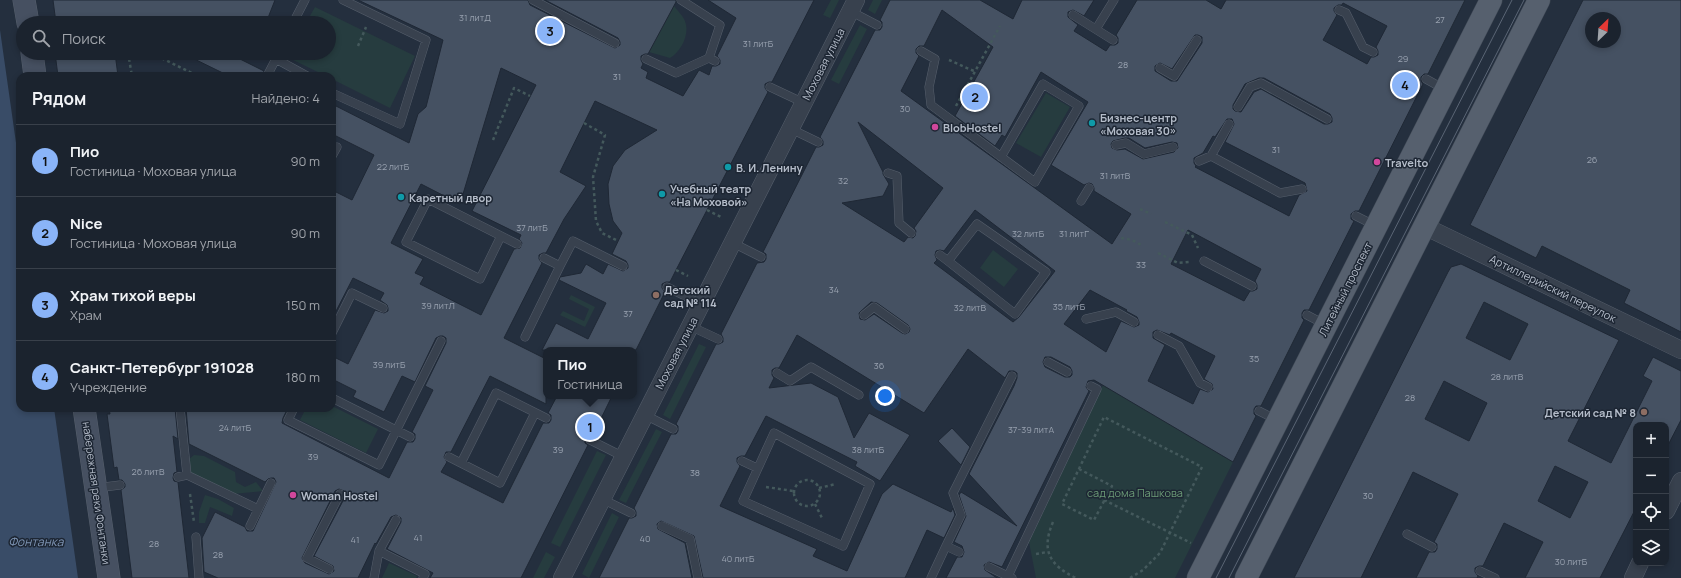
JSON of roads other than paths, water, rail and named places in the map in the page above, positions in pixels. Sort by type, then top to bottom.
[{"type":"main road","points":[[24,0],[27,16]]},
{"type":"main road","points":[[1246,578],[1539,0]]},
{"type":"main road","name":"Литейный проспект","points":[[1198,578],[1268,416],[1326,325],[1487,3]]},
{"type":"main road","points":[[33,60],[34,72]]},
{"type":"main road","name":"набережная реки Фонтанки","points":[[85,412],[109,578]]},
{"type":"street","name":"Моховая улица","points":[[562,578],[853,5]]},
{"type":"street","name":"Артиллерийский переулок","points":[[1424,226],[1681,350]]},
{"type":"street","points":[[1669,505],[1681,481]]},
{"type":"street","points":[[1633,578],[1639,566]]},
{"type":"lane","points":[[297,16],[305,0]]},
{"type":"lane","points":[[336,95],[400,124],[426,40],[343,0]]},
{"type":"lane","points":[[533,0],[615,43]]},
{"type":"lane","points":[[646,59],[676,73],[712,59],[720,25],[681,0]]},
{"type":"lane","points":[[1096,29],[1114,0]]},
{"type":"lane","points":[[853,5],[877,25]]},
{"type":"lane","points":[[1339,10],[1346,13],[1363,46],[1373,52]]},
{"type":"lane","points":[[1073,15],[1113,40]]},
{"type":"lane","points":[[1160,68],[1174,76],[1197,40]]},
{"type":"lane","points":[[921,51],[935,59],[929,87],[931,105],[949,118],[1001,157],[1035,182],[1079,106],[1043,84],[1001,157]]},
{"type":"lane","points":[[269,72],[275,60]]},
{"type":"lane","points":[[283,60],[301,72]]},
{"type":"lane","points":[[1426,79],[1445,89]]},
{"type":"lane","points":[[1238,107],[1250,87],[1261,83],[1326,119]]},
{"type":"lane","points":[[770,87],[804,103]]},
{"type":"lane","points":[[1199,161],[1211,156],[1229,124]]},
{"type":"lane","points":[[791,129],[818,142]]},
{"type":"lane","points":[[1116,145],[1126,143],[1144,154],[1173,146]]},
{"type":"lane","points":[[1211,156],[1280,193],[1302,189]]},
{"type":"lane","points":[[888,173],[897,176],[899,223],[911,233]]},
{"type":"lane","points":[[1081,201],[1089,188]]},
{"type":"lane","points":[[501,236],[480,279],[406,242],[428,199],[517,244]]},
{"type":"lane","points":[[1356,216],[1376,226]]},
{"type":"lane","points":[[940,255],[1015,314],[1046,272],[977,224],[948,261]]},
{"type":"lane","points":[[525,337],[572,241],[624,266]]},
{"type":"lane","points":[[733,243],[761,257]]},
{"type":"lane","points":[[544,258],[560,266]]},
{"type":"lane","points":[[1204,261],[1252,286]]},
{"type":"lane","points":[[667,287],[701,304]]},
{"type":"lane","points":[[336,325],[352,293],[383,308]]},
{"type":"lane","points":[[864,315],[874,308],[905,329]]},
{"type":"lane","points":[[1086,318],[1116,312],[1134,322]]},
{"type":"lane","points":[[1307,315],[1326,325]]},
{"type":"lane","points":[[690,326],[718,340]]},
{"type":"lane","points":[[1158,335],[1179,346],[1200,383],[1208,387]]},
{"type":"lane","points":[[292,412],[288,420],[379,465],[441,341]]},
{"type":"lane","points":[[1048,362],[1067,372]]},
{"type":"lane","points":[[777,373],[790,381],[811,367],[859,395]]},
{"type":"lane","points":[[931,578],[961,515],[953,493],[1012,376]]},
{"type":"lane","points":[[989,567],[1010,577],[1097,389],[1091,386]]},
{"type":"lane","points":[[461,463],[496,393],[546,418]]},
{"type":"lane","points":[[336,400],[410,437]]},
{"type":"lane","points":[[180,412],[187,475]]},
{"type":"lane","points":[[449,457],[500,483],[535,413]]},
{"type":"lane","points":[[645,415],[674,429]]},
{"type":"lane","points":[[774,433],[870,484],[843,546],[743,501],[757,468],[774,433]]},
{"type":"lane","points":[[590,440],[624,457]]},
{"type":"lane","points":[[742,461],[757,468]]},
{"type":"lane","points":[[178,477],[187,475],[258,509]]},
{"type":"lane","points":[[250,526],[258,509],[265,501],[271,483]]},
{"type":"lane","points":[[96,488],[120,485]]},
{"type":"lane","points":[[329,569],[308,558],[340,494]]},
{"type":"lane","points":[[602,499],[631,514]]},
{"type":"lane","points":[[374,578],[380,551],[396,520]]},
{"type":"lane","points":[[314,526],[322,530]]},
{"type":"lane","points":[[662,526],[690,539],[698,578]]},
{"type":"lane","points":[[1406,534],[1432,547]]},
{"type":"lane","points":[[196,537],[199,578]]},
{"type":"lane","points":[[946,546],[959,552]]},
{"type":"lane","points":[[380,551],[425,574],[423,578]]},
{"type":"lane","points":[[1480,571],[1495,578]]},
{"type":"water","name":"Фонтанка","points":[[0,30],[16,143],[16,412],[55,412],[78,578],[0,578]]},
{"type":"tram line","points":[[1216,578],[1512,0]]},
{"type":"tram line","points":[[1229,578],[1524,0]]},
{"type":"place","name":"Храм тихой веры","points":[[550,31]]},
{"type":"place","name":"Санкт-Петербург 191028","points":[[1405,85]]},
{"type":"place","name":"Nice","points":[[975,97]]},
{"type":"place","name":"Бизнес-центр «Моховая 30»","points":[[1092,123]]},
{"type":"place","name":"BlobHostel","points":[[935,127]]},
{"type":"place","name":"Travelto","points":[[1377,162]]},
{"type":"place","name":"В. И. Ленину","points":[[728,167]]},
{"type":"place","name":"Учебный театр «На Моховой»","points":[[662,194]]},
{"type":"place","name":"Каретный двор","points":[[401,197]]},
{"type":"place","name":"Детский сад № 114","points":[[656,295]]},
{"type":"place","name":"Детский сад № 8","points":[[1644,412]]},
{"type":"place","name":"Пио","points":[[590,427]]},
{"type":"place","name":"Woman Hostel","points":[[293,495]]},
{"type":"park label","name":"сад дома Пашкова","points":[[1135,492]]}]
